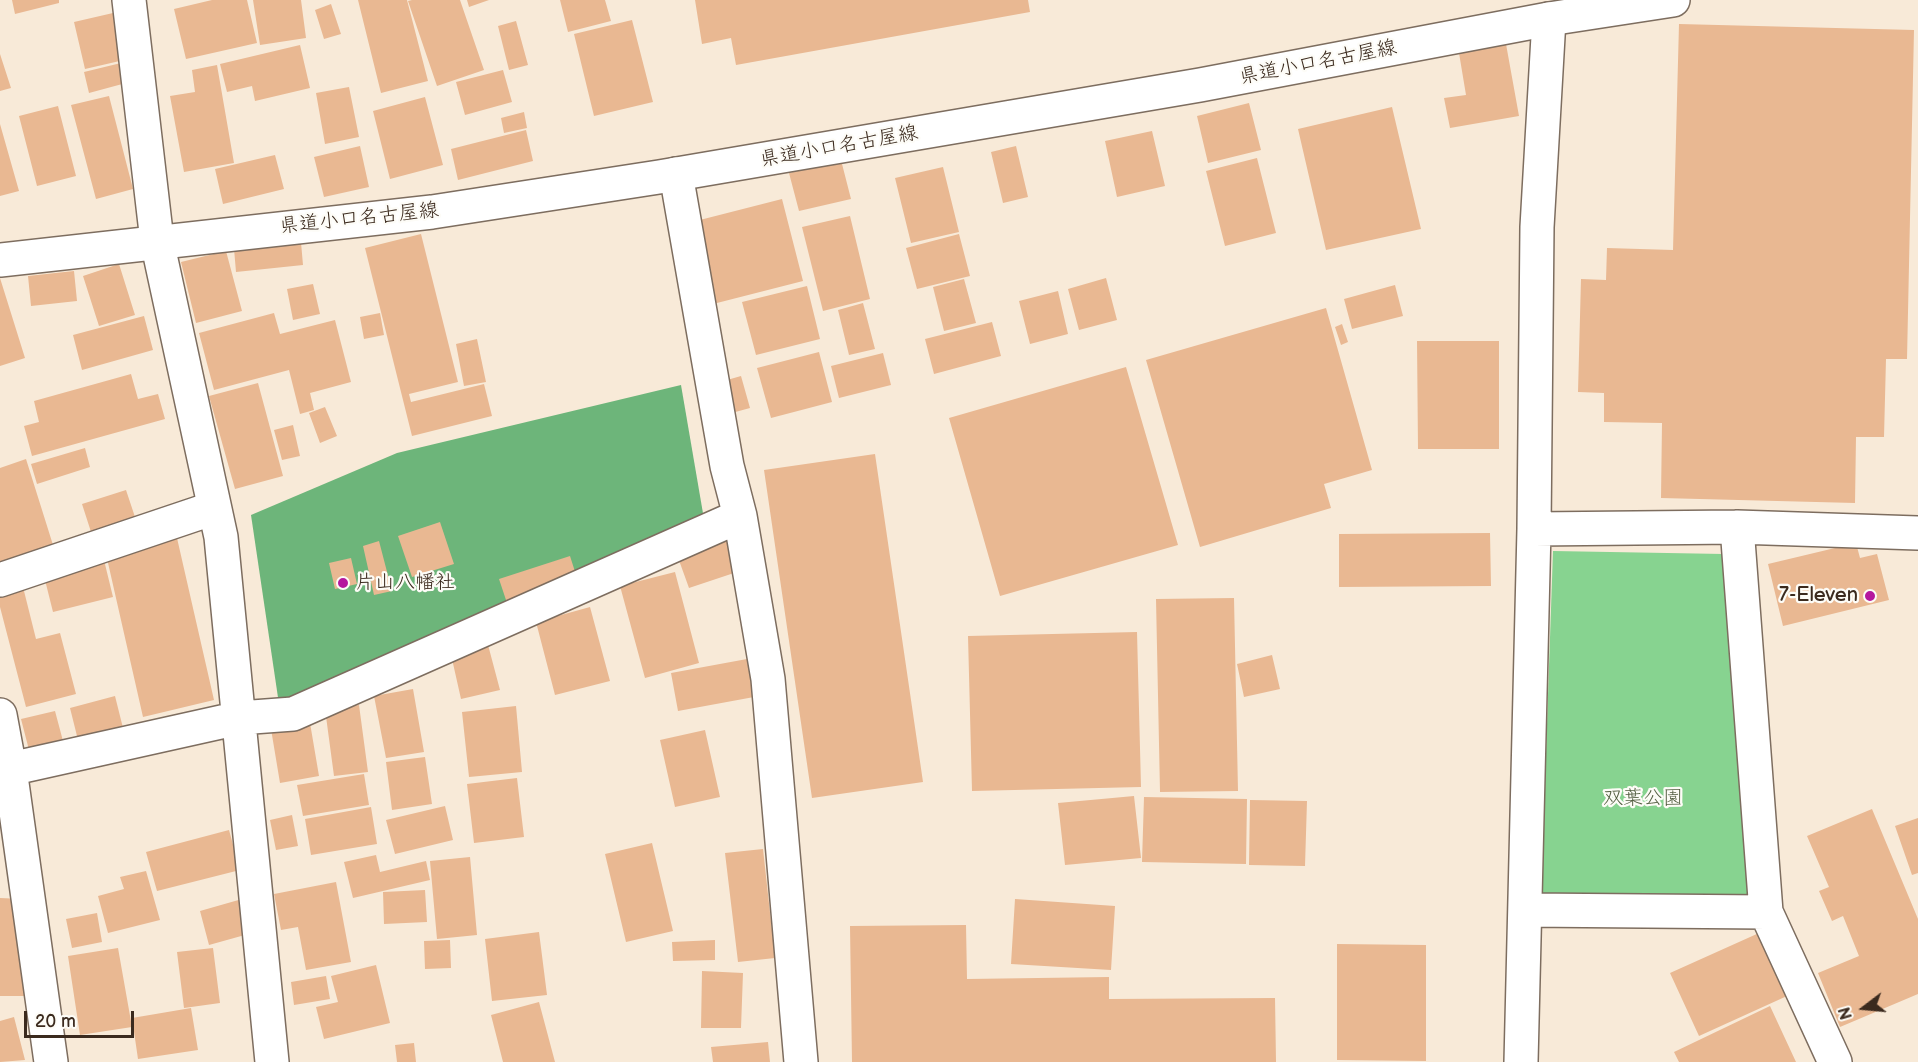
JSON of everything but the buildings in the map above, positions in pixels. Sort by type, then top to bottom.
[{"type":"street","points":[[129,0],[157,241],[221,537],[272,1062]]},
{"type":"street","name":"県道小口名古屋線","points":[[0,260],[432,212],[676,174],[1200,85],[1549,19],[1673,0]]},
{"type":"street","points":[[1521,1062],[1534,528],[1537,227],[1549,19]]},
{"type":"street","points":[[676,174],[727,466],[740,516],[768,679],[801,1062]]},
{"type":"street","points":[[0,580],[214,507]]},
{"type":"street","points":[[10,769],[239,718],[293,714],[740,516]]},
{"type":"street","points":[[1534,528],[1737,527],[1918,533]]},
{"type":"street","points":[[1737,527],[1766,912],[1835,1062]]},
{"type":"street","points":[[0,715],[10,769],[51,1062]]},
{"type":"street","points":[[1525,910],[1766,912]]},
{"type":"green space","points":[[681,385],[705,525],[280,711],[251,515],[397,453]]},
{"type":"green space","name":"双葉公園","points":[[1553,551],[1724,554],[1750,898],[1541,898]]},
{"type":"place","name":"片山八幡社","points":[[343,583]]},
{"type":"place","name":"7-Eleven","points":[[1870,596]]}]
